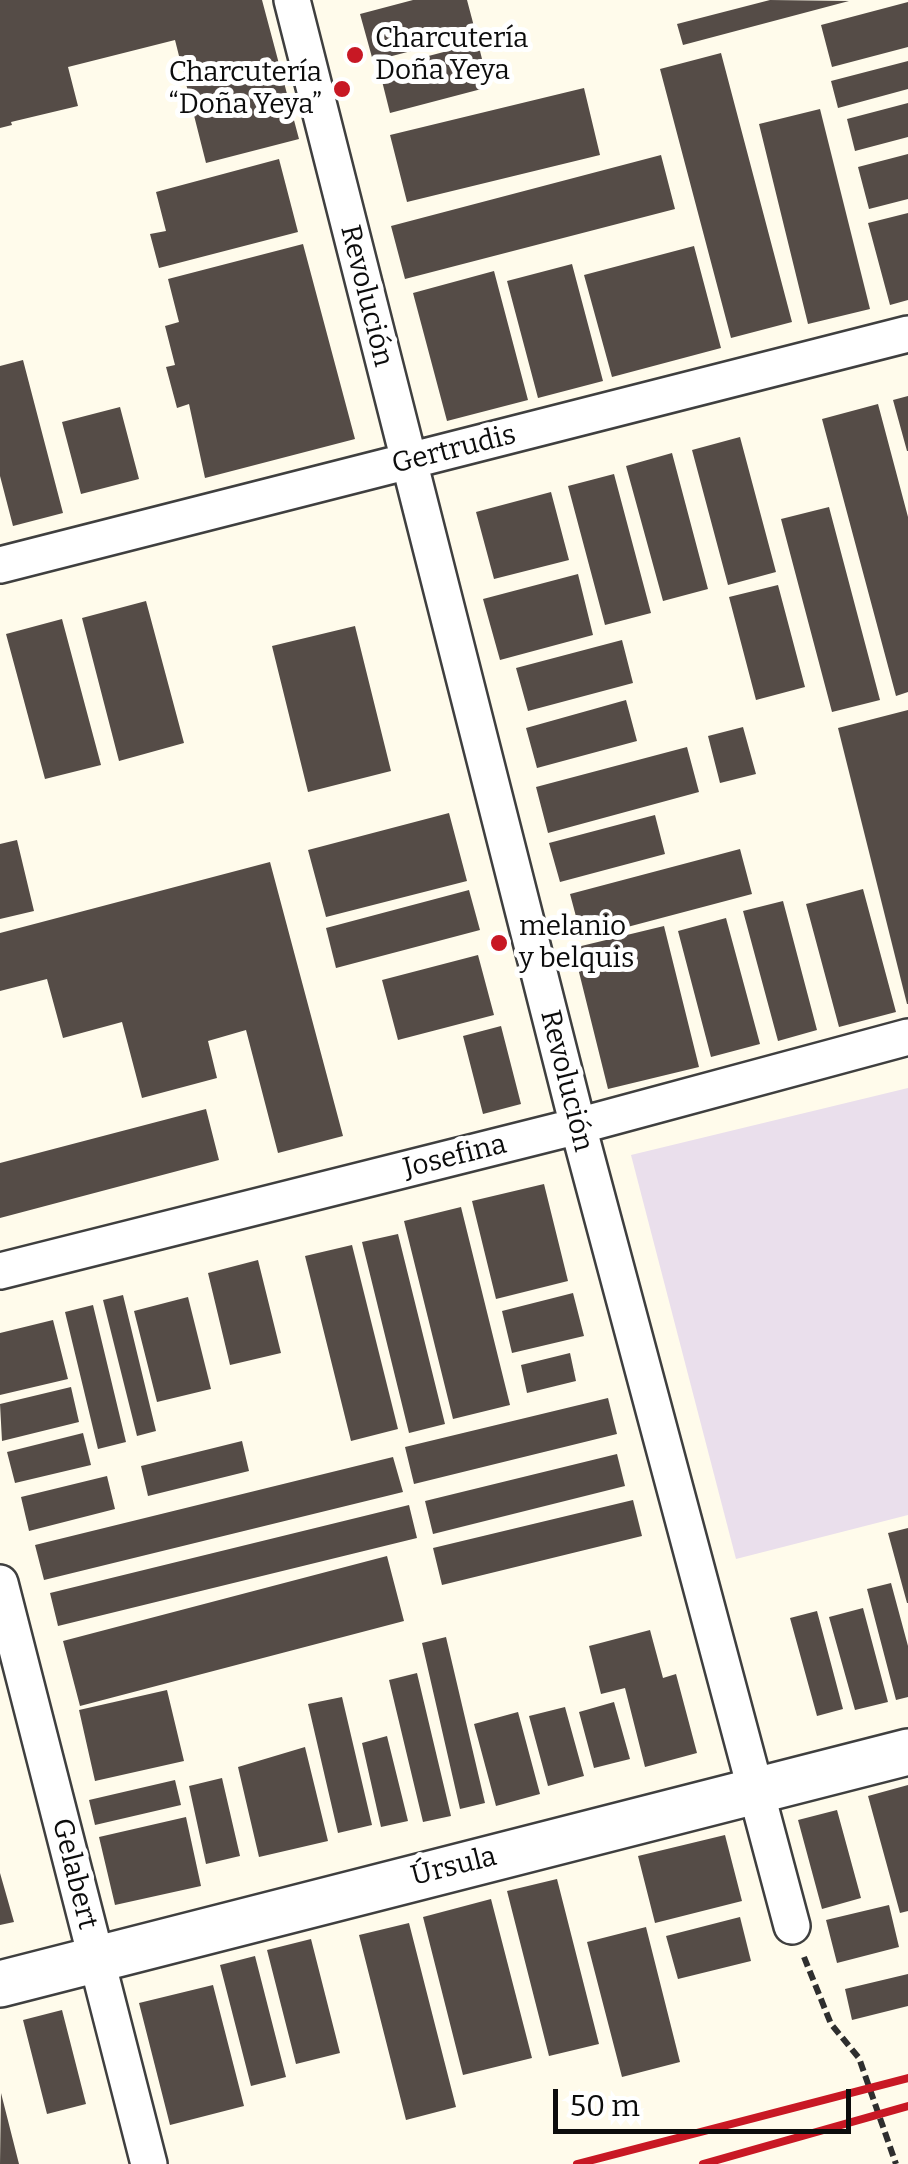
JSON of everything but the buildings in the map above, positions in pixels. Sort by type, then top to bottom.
[{"type":"street","name":"Revolución","points":[[292,0],[578,1126],[792,1926]]},
{"type":"street","name":"Gertrudis","points":[[0,565],[908,334]]},
{"type":"street","name":"Josefina","points":[[0,1271],[578,1126],[908,1037]]},
{"type":"street","name":"Gelabert","points":[[0,1583],[148,2164]]},
{"type":"street","name":"Úrsula","points":[[0,1984],[908,1752]]},
{"type":"path","points":[[792,1926],[831,2024],[860,2058],[896,2164]]},
{"type":"shaded area","points":[[908,1088],[908,1515],[736,1559],[631,1155]]},
{"type":"railway","points":[[577,2164],[908,2078]]},
{"type":"railway","points":[[703,2164],[908,2106]]},
{"type":"place","name":"Charcutería Doña Yeya","points":[[355,55]]},
{"type":"place","name":"Charcutería “Doña Yeya”","points":[[342,89]]},
{"type":"place","name":"melanio y belquis","points":[[499,943]]}]
